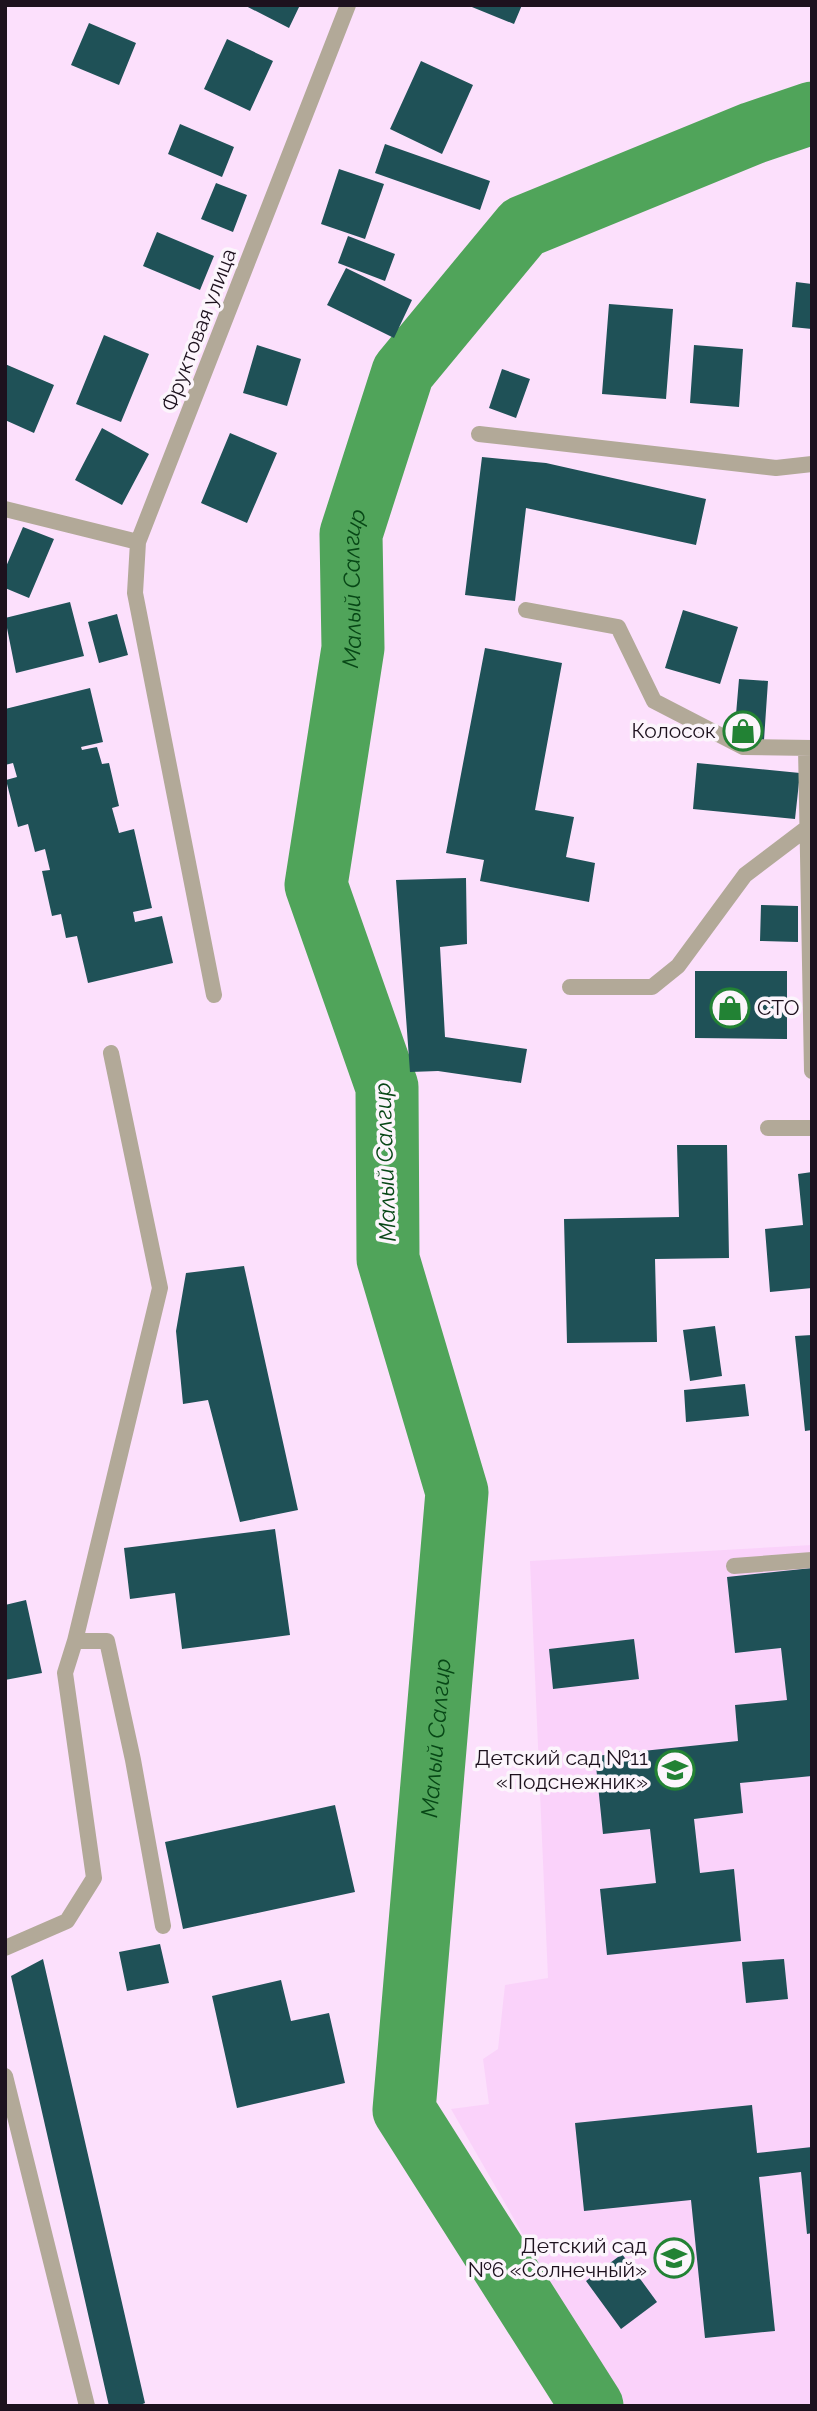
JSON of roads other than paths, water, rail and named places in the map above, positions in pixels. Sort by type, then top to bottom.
[{"type":"lane","name":"Фруктовая улица","points":[[214,995],[135,593],[138,542],[348,5]]},
{"type":"lane","points":[[479,434],[776,468],[812,464]]},
{"type":"lane","points":[[5,509],[138,542]]},
{"type":"lane","points":[[526,610],[618,627],[654,701],[743,747],[809,748],[807,828],[812,1071]]},
{"type":"lane","points":[[570,986],[652,986],[678,966],[745,875],[807,828]]},
{"type":"lane","points":[[5,1948],[67,1921],[94,1878],[65,1673],[160,1288],[111,1053]]},
{"type":"lane","points":[[768,1128],[812,1128]]},
{"type":"lane","points":[[734,1566],[812,1560]]},
{"type":"lane","points":[[75,1641],[107,1641],[133,1760],[163,1926]]},
{"type":"lane","points":[[5,2076],[87,2406]]},
{"type":"waterway","name":"Малый Салгир","points":[[592,2406],[404,2110],[457,1492],[388,1259],[387,1087],[316,885],[353,648],[351,534],[403,372],[523,227],[753,133],[812,113]]},
{"type":"place","name":"Колосок","points":[[743,731]]},
{"type":"place","name":"СТО","points":[[730,1008]]},
{"type":"place","name":"Детский сад №11 «Подснежник»","points":[[675,1770]]},
{"type":"place","name":"Детский сад №6 «Солнечный»","points":[[674,2258]]}]
